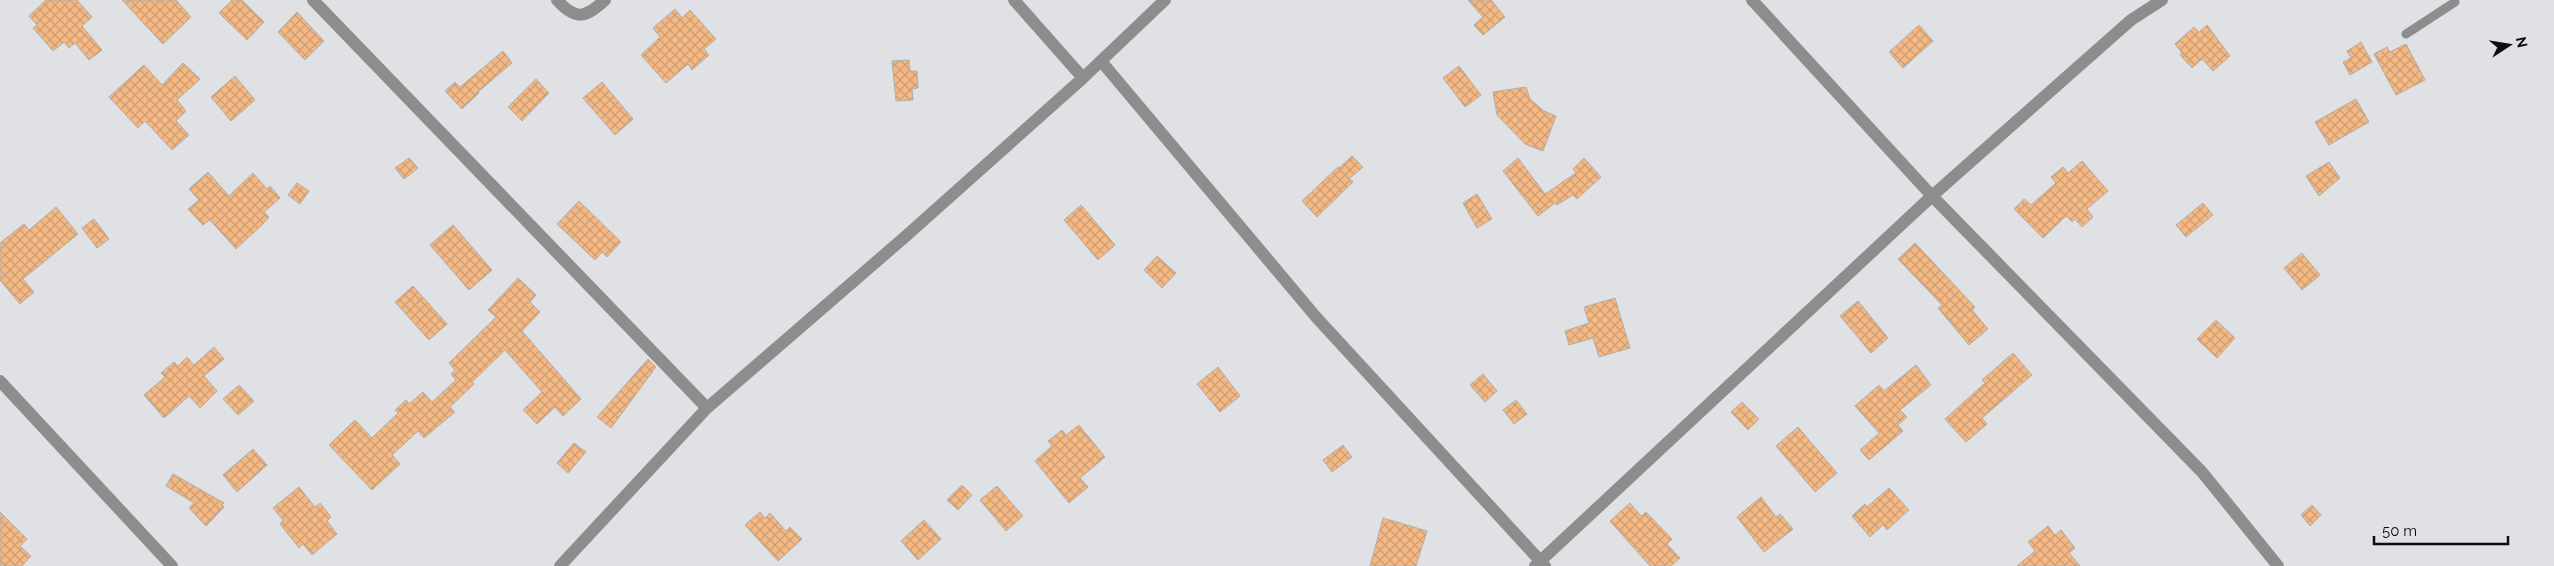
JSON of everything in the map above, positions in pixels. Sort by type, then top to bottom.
[{"type":"street","points":[[313,0],[707,408]]},
{"type":"street","points":[[557,0],[568,12],[579,16],[590,13],[605,0]]},
{"type":"street","points":[[1014,0],[1083,78]]},
{"type":"street","points":[[560,566],[707,408],[906,236],[1083,78],[1165,0]]},
{"type":"street","points":[[1752,0],[1932,196],[2202,472],[2278,566]]},
{"type":"street","points":[[1101,61],[1316,317],[1540,564],[1932,196],[2132,20],[2162,0]]},
{"type":"street","points":[[0,381],[172,566]]},
{"type":"lane","points":[[2406,34],[2455,2],[2454,0]]},
{"type":"building","points":[[46,0],[77,0],[92,17],[82,26],[102,50],[89,60],[75,43],[69,48],[64,42],[53,51],[33,28],[37,25],[29,16]]},
{"type":"building","points":[[122,0],[176,0],[191,17],[163,44]]},
{"type":"building","points":[[232,0],[242,0],[264,22],[247,40],[219,13]]},
{"type":"building","points":[[1468,0],[1491,0],[1505,17],[1483,35],[1474,25],[1483,17]]},
{"type":"building","points":[[675,9],[682,18],[690,10],[716,39],[704,49],[709,55],[692,70],[688,64],[666,83],[641,55],[660,37],[653,28]]},
{"type":"building","points":[[297,12],[324,41],[305,60],[278,32]]},
{"type":"building","points":[[1919,25],[1933,41],[1903,68],[1889,52]]},
{"type":"building","points":[[2207,25],[2230,56],[2213,71],[2202,59],[2192,68],[2180,55],[2182,53],[2175,44],[2194,27],[2199,32]]},
{"type":"building","points":[[2361,42],[2372,62],[2350,75],[2343,62],[2351,58],[2347,51]]},
{"type":"building","points":[[2406,44],[2425,80],[2396,95],[2374,54],[2387,47],[2390,52]]},
{"type":"building","points":[[503,51],[512,63],[478,92],[462,109],[445,91],[455,82],[460,87]]},
{"type":"building","points":[[909,60],[910,71],[917,71],[918,88],[912,89],[913,100],[896,101],[892,61]]},
{"type":"building","points":[[183,63],[200,79],[177,100],[186,111],[176,121],[189,135],[172,150],[145,121],[138,128],[109,97],[144,65],[162,85]]},
{"type":"building","points":[[1459,66],[1481,95],[1465,107],[1443,78]]},
{"type":"building","points":[[235,76],[255,100],[231,121],[211,97]]},
{"type":"building","points":[[536,79],[549,93],[522,121],[508,107]]},
{"type":"building","points":[[602,82],[633,119],[615,135],[583,98]]},
{"type":"building","points":[[1526,87],[1530,99],[1544,111],[1556,116],[1543,151],[1525,144],[1497,115],[1493,92]]},
{"type":"building","points":[[2356,99],[2369,122],[2329,145],[2315,122]]},
{"type":"building","points":[[1352,156],[1363,167],[1349,179],[1353,182],[1317,217],[1302,201]]},
{"type":"building","points":[[409,158],[418,168],[404,179],[395,168]]},
{"type":"building","points":[[1518,158],[1545,194],[1576,173],[1573,169],[1584,158],[1601,177],[1577,199],[1573,195],[1557,205],[1555,203],[1538,216],[1503,171]]},
{"type":"building","points":[[2082,161],[2108,191],[2087,209],[2093,217],[2082,227],[2075,219],[2072,222],[2066,216],[2043,238],[2014,209],[2024,199],[2031,205],[2056,183],[2051,177],[2063,167],[2068,173]]},
{"type":"building","points":[[2329,162],[2340,178],[2319,196],[2306,176]]},
{"type":"building","points":[[208,172],[229,196],[253,173],[267,189],[270,186],[280,198],[264,212],[269,217],[236,249],[210,220],[203,225],[188,209],[199,200],[189,189]]},
{"type":"building","points":[[297,183],[309,191],[300,204],[288,195]]},
{"type":"building","points":[[1477,194],[1492,219],[1477,228],[1463,203]]},
{"type":"building","points":[[579,201],[621,242],[607,257],[602,252],[595,260],[557,224]]},
{"type":"building","points":[[2203,203],[2213,215],[2186,237],[2176,225]]},
{"type":"building","points":[[1081,205],[1115,245],[1098,260],[1064,220]]},
{"type":"building","points":[[56,207],[78,234],[23,279],[34,292],[20,304],[0,280],[0,243],[24,224],[29,230]]},
{"type":"building","points":[[94,219],[109,239],[97,248],[82,228]]},
{"type":"building","points":[[453,225],[492,270],[469,290],[430,245]]},
{"type":"building","points":[[1915,243],[1975,307],[1972,310],[1988,329],[1969,345],[1938,308],[1942,305],[1898,259]]},
{"type":"building","points":[[2302,253],[2320,275],[2302,290],[2284,268]]},
{"type":"building","points":[[1157,256],[1176,273],[1162,288],[1144,270]]},
{"type":"building","points":[[518,278],[536,295],[530,302],[540,312],[522,331],[581,399],[563,416],[555,407],[537,424],[523,410],[542,392],[505,350],[472,382],[474,384],[450,407],[455,412],[424,438],[418,431],[392,455],[400,464],[372,490],[329,445],[355,420],[372,438],[398,413],[395,410],[406,400],[409,404],[423,392],[432,402],[456,380],[451,374],[455,370],[449,363],[496,317],[488,310]]},
{"type":"building","points":[[413,286],[447,324],[429,340],[395,302]]},
{"type":"building","points":[[1615,298],[1630,348],[1599,357],[1593,338],[1569,345],[1565,331],[1589,323],[1584,307]]},
{"type":"building","points":[[1858,301],[1888,338],[1871,353],[1840,316]]},
{"type":"building","points":[[2216,320],[2235,338],[2217,358],[2197,339]]},
{"type":"building","points":[[214,347],[224,359],[204,376],[217,391],[200,408],[189,396],[164,418],[144,395],[165,377],[161,373],[174,362],[178,366],[187,357],[194,365]]},
{"type":"building","points":[[2013,353],[2032,375],[1982,418],[1987,424],[1966,442],[1945,419],[1985,383],[1982,380]]},
{"type":"building","points":[[648,359],[656,367],[611,428],[597,417]]},
{"type":"building","points":[[1916,365],[1931,385],[1900,410],[1907,417],[1898,425],[1903,431],[1869,460],[1860,450],[1879,433],[1855,406],[1879,385],[1884,391]]},
{"type":"building","points":[[1218,367],[1240,396],[1220,412],[1197,384]]},
{"type":"building","points":[[1483,374],[1497,391],[1485,402],[1470,385]]},
{"type":"building","points":[[239,385],[254,401],[238,415],[223,399]]},
{"type":"building","points":[[1516,400],[1527,414],[1514,424],[1503,410]]},
{"type":"building","points":[[1742,402],[1759,419],[1748,430],[1731,412]]},
{"type":"building","points":[[1079,425],[1105,457],[1080,478],[1088,487],[1069,503],[1035,461],[1052,446],[1048,441],[1062,430],[1066,435]]},
{"type":"building","points":[[1798,427],[1837,473],[1815,492],[1776,446]]},
{"type":"building","points":[[574,443],[586,452],[568,473],[557,463]]},
{"type":"building","points":[[1343,445],[1352,457],[1332,472],[1323,460]]},
{"type":"building","points":[[253,449],[267,465],[237,492],[223,475]]},
{"type":"building","points":[[173,474],[224,503],[222,505],[224,507],[206,526],[189,508],[194,503],[166,486]]},
{"type":"building","points":[[962,485],[972,495],[958,510],[947,500]]},
{"type":"building","points":[[997,486],[1023,516],[1006,531],[980,500]]},
{"type":"building","points":[[299,487],[315,507],[320,503],[331,517],[327,521],[337,534],[312,555],[303,544],[299,548],[280,524],[283,520],[273,508]]},
{"type":"building","points":[[1889,488],[1909,510],[1887,530],[1883,525],[1870,537],[1852,516],[1865,504],[1867,507]]},
{"type":"building","points":[[1761,497],[1776,517],[1780,514],[1793,529],[1764,552],[1737,517]]},
{"type":"building","points":[[1630,503],[1641,516],[1646,512],[1672,539],[1667,544],[1680,558],[1671,566],[1650,566],[1610,521]]},
{"type":"building","points":[[2312,505],[2321,515],[2310,526],[2301,515]]},
{"type":"building","points":[[0,512],[27,539],[20,546],[31,556],[22,566],[0,566]]},
{"type":"building","points":[[760,512],[765,518],[770,513],[786,531],[790,527],[802,539],[778,561],[745,525]]},
{"type":"building","points":[[1383,518],[1427,531],[1416,566],[1370,566]]},
{"type":"building","points":[[924,520],[941,539],[918,560],[901,541]]},
{"type":"building","points":[[2048,526],[2055,535],[2061,530],[2075,548],[2069,553],[2080,566],[2017,566],[2035,551],[2028,542]]}]
